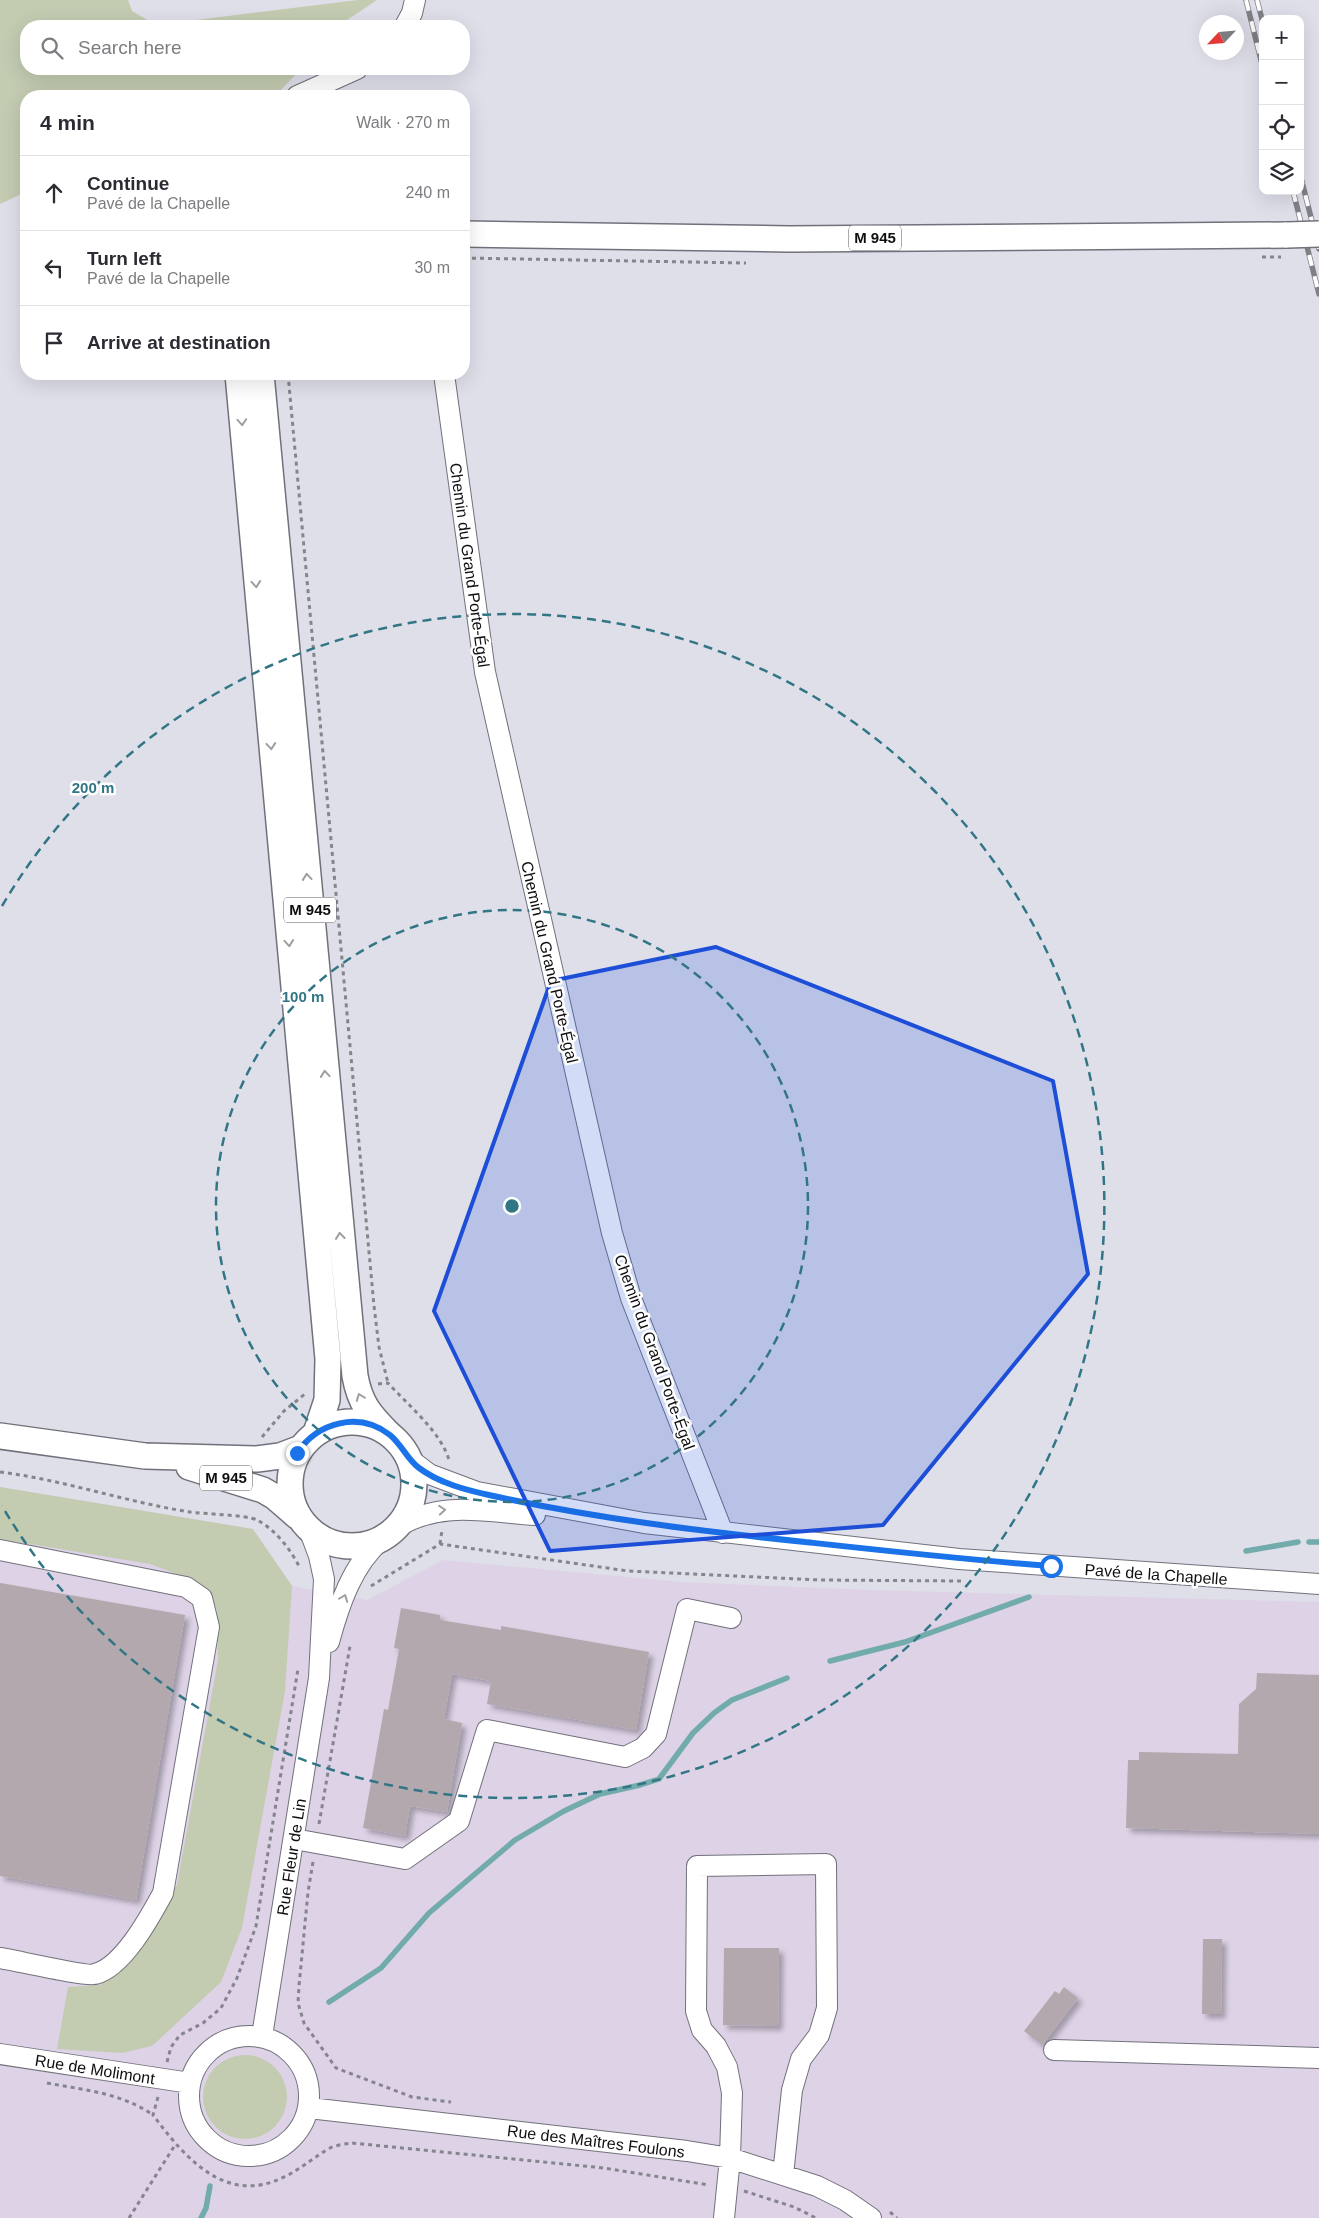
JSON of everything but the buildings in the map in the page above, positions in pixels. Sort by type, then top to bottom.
[{"type":"main road","name":"M 945","points":[[470,234],[779,239],[1319,234]]},
{"type":"main road","name":"M 945","points":[[239,380],[328,1359],[327,1400],[308,1441]]},
{"type":"main road","name":"M 945","points":[[262,380],[353,1359],[361,1400],[374,1420],[390,1435]]},
{"type":"main road","name":"Pavé de la Chapelle","points":[[0,1436],[145,1456],[196,1468],[263,1490],[275,1497],[325,1540],[344,1546],[363,1546],[390,1533],[409,1508],[413,1494],[414,1479],[408,1458],[400,1445],[390,1435],[371,1425],[350,1422],[335,1424],[280,1456],[257,1459],[145,1456]]},
{"type":"main road","points":[[304,1523],[291,1500],[290,1482],[292,1464],[308,1441]]},
{"type":"street","points":[[408,20],[412,13],[414,0]]},
{"type":"street","points":[[310,90],[343,75]]},
{"type":"street","points":[[317,90],[327,82]]},
{"type":"street","name":"Chemin du Grand Porte-Égal","points":[[445,380],[484,672],[612,1233],[632,1298],[723,1534]]},
{"type":"street","name":"Pavé de la Chapelle","points":[[408,1458],[429,1474],[477,1492],[644,1523],[723,1534],[959,1559],[1319,1584]]},
{"type":"street","name":"Rue Fleur de Lin","points":[[319,1678],[332,1630],[352,1578],[365,1557],[390,1533],[423,1513],[455,1509],[644,1523]]},
{"type":"street","name":"Rue Fleur de Lin","points":[[262,2036],[319,1678],[324,1578],[319,1556],[304,1523]]},
{"type":"street","points":[[0,1550],[186,1587],[202,1598],[209,1627],[163,1893],[149,1918],[114,1964],[94,1975],[0,1958]]},
{"type":"street","points":[[294,1839],[405,1859],[459,1821],[487,1730],[625,1757],[643,1748],[656,1734],[687,1609],[731,1618]]},
{"type":"street","points":[[724,2218],[730,2158],[732,2093],[726,2068],[716,2046],[702,2030],[696,2011],[697,1866],[826,1864],[826,2008],[818,2035],[801,2059],[792,2090],[783,2175]]},
{"type":"street","points":[[243,2035],[262,2036],[280,2043],[294,2055],[305,2071],[310,2089],[309,2108],[302,2128],[287,2144],[269,2154],[248,2157],[227,2152],[209,2141],[200,2130],[189,2104],[190,2083],[196,2066],[208,2050],[224,2040],[243,2035]]},
{"type":"street","points":[[1054,2050],[1319,2058]]},
{"type":"street","name":"Rue de Molimont","points":[[0,2054],[190,2083]]},
{"type":"street","name":"Rue des Maîtres Foulons","points":[[309,2108],[687,2151],[730,2158],[817,2186],[845,2200],[877,2212]]},
{"type":"path","points":[[289,380],[374,1306],[379,1347],[388,1383]]},
{"type":"path","points":[[0,1472],[29,1476],[189,1512],[256,1519]]},
{"type":"path","points":[[440,1544],[628,1570],[820,1580],[964,1581]]},
{"type":"path","points":[[351,1641],[308,1892],[298,2003],[304,2023],[336,2068],[412,2097],[460,2103]]},
{"type":"path","points":[[153,2115],[171,2047],[180,2035],[203,2023],[221,2008],[237,1978],[256,1926],[299,1664]]},
{"type":"path","points":[[37,2081],[112,2095],[138,2104],[153,2115],[175,2145],[197,2166],[226,2183],[253,2186],[282,2178],[332,2147],[352,2142],[604,2168],[728,2188],[754,2193],[786,2204],[816,2218]]},
{"type":"path","points":[[129,2218],[175,2145]]},
{"type":"path","points":[[877,2212],[897,2218]]},
{"type":"highlighted area","points":[[716,947],[1053,1081],[1088,1274],[883,1525],[550,1551],[434,1311],[551,981]]},
{"type":"shaded area","points":[[0,1487],[253,1529],[292,1586],[367,1600],[443,1560],[682,1582],[871,1590],[1319,1602],[1319,2218],[0,2218]]},
{"type":"green space","points":[[0,0],[128,0],[132,11],[147,20],[20,20],[20,75],[295,75],[281,90],[20,90],[20,195],[0,204]]},
{"type":"green space","points":[[358,0],[377,0],[347,20],[196,20]]},
{"type":"green space","points":[[0,1487],[253,1529],[292,1586],[285,1691],[242,1928],[221,1982],[152,2046],[122,2053],[57,2049],[68,1987],[100,1985],[130,1960],[177,1885],[218,1660],[217,1610],[193,1580],[150,1564],[0,1539]]},
{"type":"green space","points":[[245,2055],[261,2058],[275,2067],[284,2081],[287,2097],[284,2113],[275,2127],[261,2136],[245,2139],[229,2136],[215,2127],[206,2113],[203,2097],[206,2081],[215,2067],[229,2058]]},
{"type":"waterway","points":[[1246,1551],[1298,1542]]},
{"type":"waterway","points":[[1309,1542],[1319,1542]]},
{"type":"waterway","points":[[830,1661],[905,1642],[1029,1597]]},
{"type":"waterway","points":[[329,2002],[381,1968],[429,1913],[515,1840],[564,1811],[600,1794],[659,1779],[693,1733],[714,1713],[732,1700],[787,1678]]},
{"type":"waterway","points":[[201,2218],[206,2208],[210,2186]]},
{"type":"railway","points":[[1246,0],[1261,60]]},
{"type":"railway","points":[[1257,0],[1261,15]]},
{"type":"railway","points":[[1304,190],[1319,249]]},
{"type":"railway","points":[[1294,195],[1319,294]]},
{"type":"route","points":[[297,1453],[308,1440],[322,1429],[342,1422],[364,1423],[377,1427],[390,1435],[405,1451],[408,1458],[429,1474],[460,1487],[500,1497],[644,1523],[723,1534],[959,1559],[1051,1566]]}]
